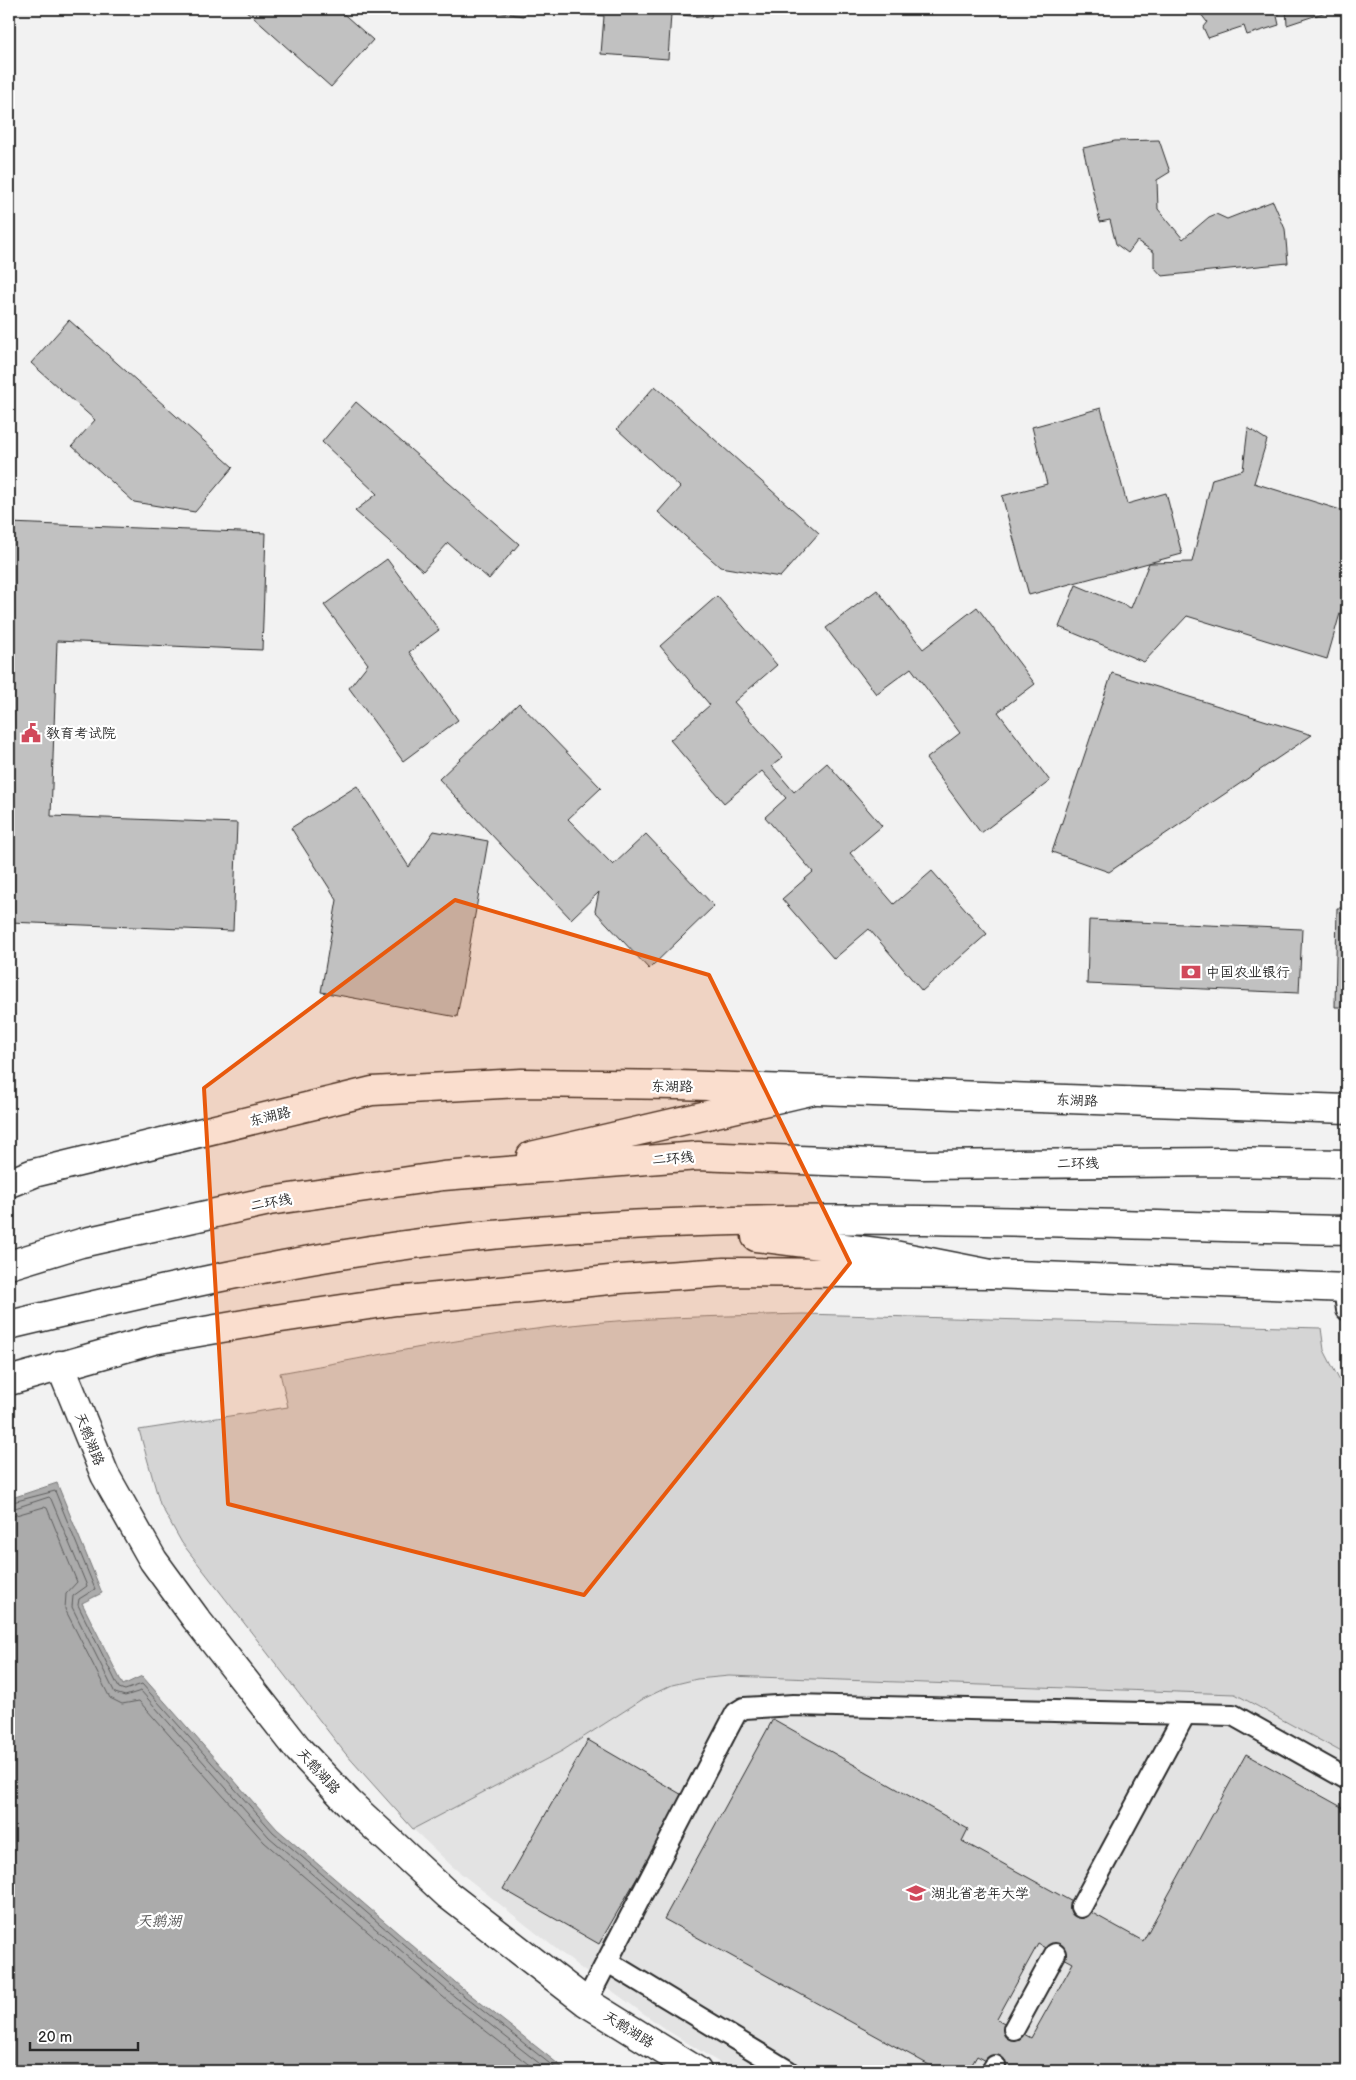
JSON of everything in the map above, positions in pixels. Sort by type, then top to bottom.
[{"type":"main road","name":"东湖路","points":[[9,1183],[34,1173],[372,1091],[522,1083],[679,1086],[1347,1109]]},
{"type":"main road","points":[[443,1176],[810,1091]]},
{"type":"main road","name":"二环线","points":[[9,1265],[81,1243],[269,1201],[443,1176],[698,1156],[923,1165],[1221,1162],[1347,1164]]},
{"type":"main road","points":[[9,1325],[128,1297],[293,1262],[480,1236],[655,1224],[909,1220],[1347,1230]]},
{"type":"main road","points":[[480,1236],[764,1237],[884,1253],[991,1274]]},
{"type":"main road","points":[[9,1381],[153,1340],[268,1320],[396,1301],[724,1272],[991,1274],[1346,1295]]},
{"type":"main road","name":"天鹅湖路","points":[[60,1365],[105,1475],[153,1560],[196,1619],[299,1750],[348,1802],[448,1896],[586,2002],[697,2071]]},
{"type":"lane","points":[[586,2002],[736,1713],[744,1708],[793,1705],[1233,1715],[1347,1779]]},
{"type":"lane","points":[[1081,1907],[1185,1714]]},
{"type":"lane","points":[[1014,2029],[1055,1954]]},
{"type":"lane","points":[[608,1962],[788,2071]]},
{"type":"highlighted area","points":[[455,900],[709,975],[850,1263],[584,1595],[228,1504],[204,1088]]},
{"type":"shaded area","points":[[803,1314],[1321,1328],[1324,1350],[1347,1395],[1347,1755],[1235,1694],[729,1676],[697,1679],[672,1685],[643,1699],[562,1751],[413,1829],[345,1753],[182,1543],[160,1504],[139,1430],[288,1407],[280,1373],[435,1345],[513,1332],[591,1323],[670,1318]]},
{"type":"shaded area","name":"湖北省老年大学","points":[[729,1676],[1235,1694],[1347,1755],[1347,2071],[733,2071],[665,2029],[579,1967],[453,1867],[413,1829],[562,1751],[643,1699],[671,1685],[697,1679]]},
{"type":"water","name":"天鹅湖","points":[[57,1483],[102,1593],[82,1603],[123,1685],[142,1676],[277,1829],[462,1988],[567,2071],[9,2071],[9,1499]]},
{"type":"building","points":[[244,9],[338,9],[373,40],[331,87]]},
{"type":"building","points":[[479,9],[531,9],[523,16]]},
{"type":"building","points":[[565,9],[712,9],[711,18],[671,14],[668,59],[601,54],[604,16],[565,13]]},
{"type":"building","points":[[1197,9],[1286,9],[1277,16],[1279,25],[1247,35],[1244,26],[1208,38],[1203,27],[1207,22]]},
{"type":"building","points":[[1286,9],[1328,9],[1329,11],[1287,25]]},
{"type":"building","points":[[1159,140],[1170,172],[1157,180],[1158,209],[1183,239],[1209,217],[1216,214],[1227,219],[1273,201],[1285,229],[1288,263],[1162,276],[1154,267],[1154,252],[1137,241],[1128,253],[1116,244],[1110,220],[1100,222],[1083,148],[1115,141]]},
{"type":"building","points":[[69,320],[233,467],[195,512],[134,502],[72,446],[95,420],[31,363]]},
{"type":"building","points":[[655,386],[819,533],[780,577],[720,567],[658,512],[680,487],[617,429]]},
{"type":"building","points":[[356,402],[519,544],[489,579],[448,543],[423,571],[355,511],[377,494],[322,442]]},
{"type":"building","points":[[1101,408],[1127,504],[1166,493],[1182,554],[1029,595],[1002,496],[1047,484],[1032,427]]},
{"type":"building","points":[[1248,428],[1267,440],[1254,483],[1347,512],[1347,589],[1327,659],[1187,616],[1144,662],[1059,627],[1076,585],[1131,608],[1149,563],[1192,562],[1212,479],[1243,470]]},
{"type":"building","name":"教育考试院","points":[[9,523],[266,533],[262,650],[57,641],[51,816],[237,823],[233,931],[9,922]]},
{"type":"building","points":[[387,559],[439,630],[409,652],[458,720],[403,761],[349,688],[368,664],[324,605]]},
{"type":"building","points":[[877,590],[923,649],[977,607],[1035,684],[998,712],[1050,781],[981,833],[926,759],[960,733],[911,668],[876,694],[826,628]]},
{"type":"building","points":[[717,596],[777,665],[734,702],[783,757],[772,766],[794,792],[827,763],[882,826],[850,853],[894,904],[932,871],[987,934],[922,991],[869,929],[834,959],[782,899],[813,872],[765,817],[786,798],[762,771],[724,803],[670,740],[710,705],[660,646]]},
{"type":"building","points":[[1112,673],[1312,735],[1109,872],[1052,852]]},
{"type":"building","points":[[519,703],[601,788],[568,819],[613,865],[646,834],[714,906],[649,969],[595,911],[599,892],[571,919],[439,779]]},
{"type":"building","points":[[357,786],[409,867],[434,831],[488,841],[457,1017],[321,992],[337,900],[291,828]]},
{"type":"building","points":[[1337,908],[1347,908],[1347,1007],[1335,1007]]},
{"type":"building","points":[[1089,920],[1302,929],[1299,993],[1087,984]]},
{"type":"building","points":[[773,1719],[968,1829],[962,1841],[1143,1941],[1246,1754],[1347,1810],[1347,2071],[1005,2071],[977,2056],[968,2071],[940,2071],[664,1919]],"holes":[[[1038,1944],[1073,1963],[1031,2038],[997,2019]]]},
{"type":"building","points":[[588,1740],[684,1796],[599,1944],[503,1889]]},
{"type":"place","name":"教育考试院","points":[[31,733]]},
{"type":"place","name":"中国农业银行","points":[[1191,972]]},
{"type":"place","name":"湖北省老年大学","points":[[916,1893]]}]
